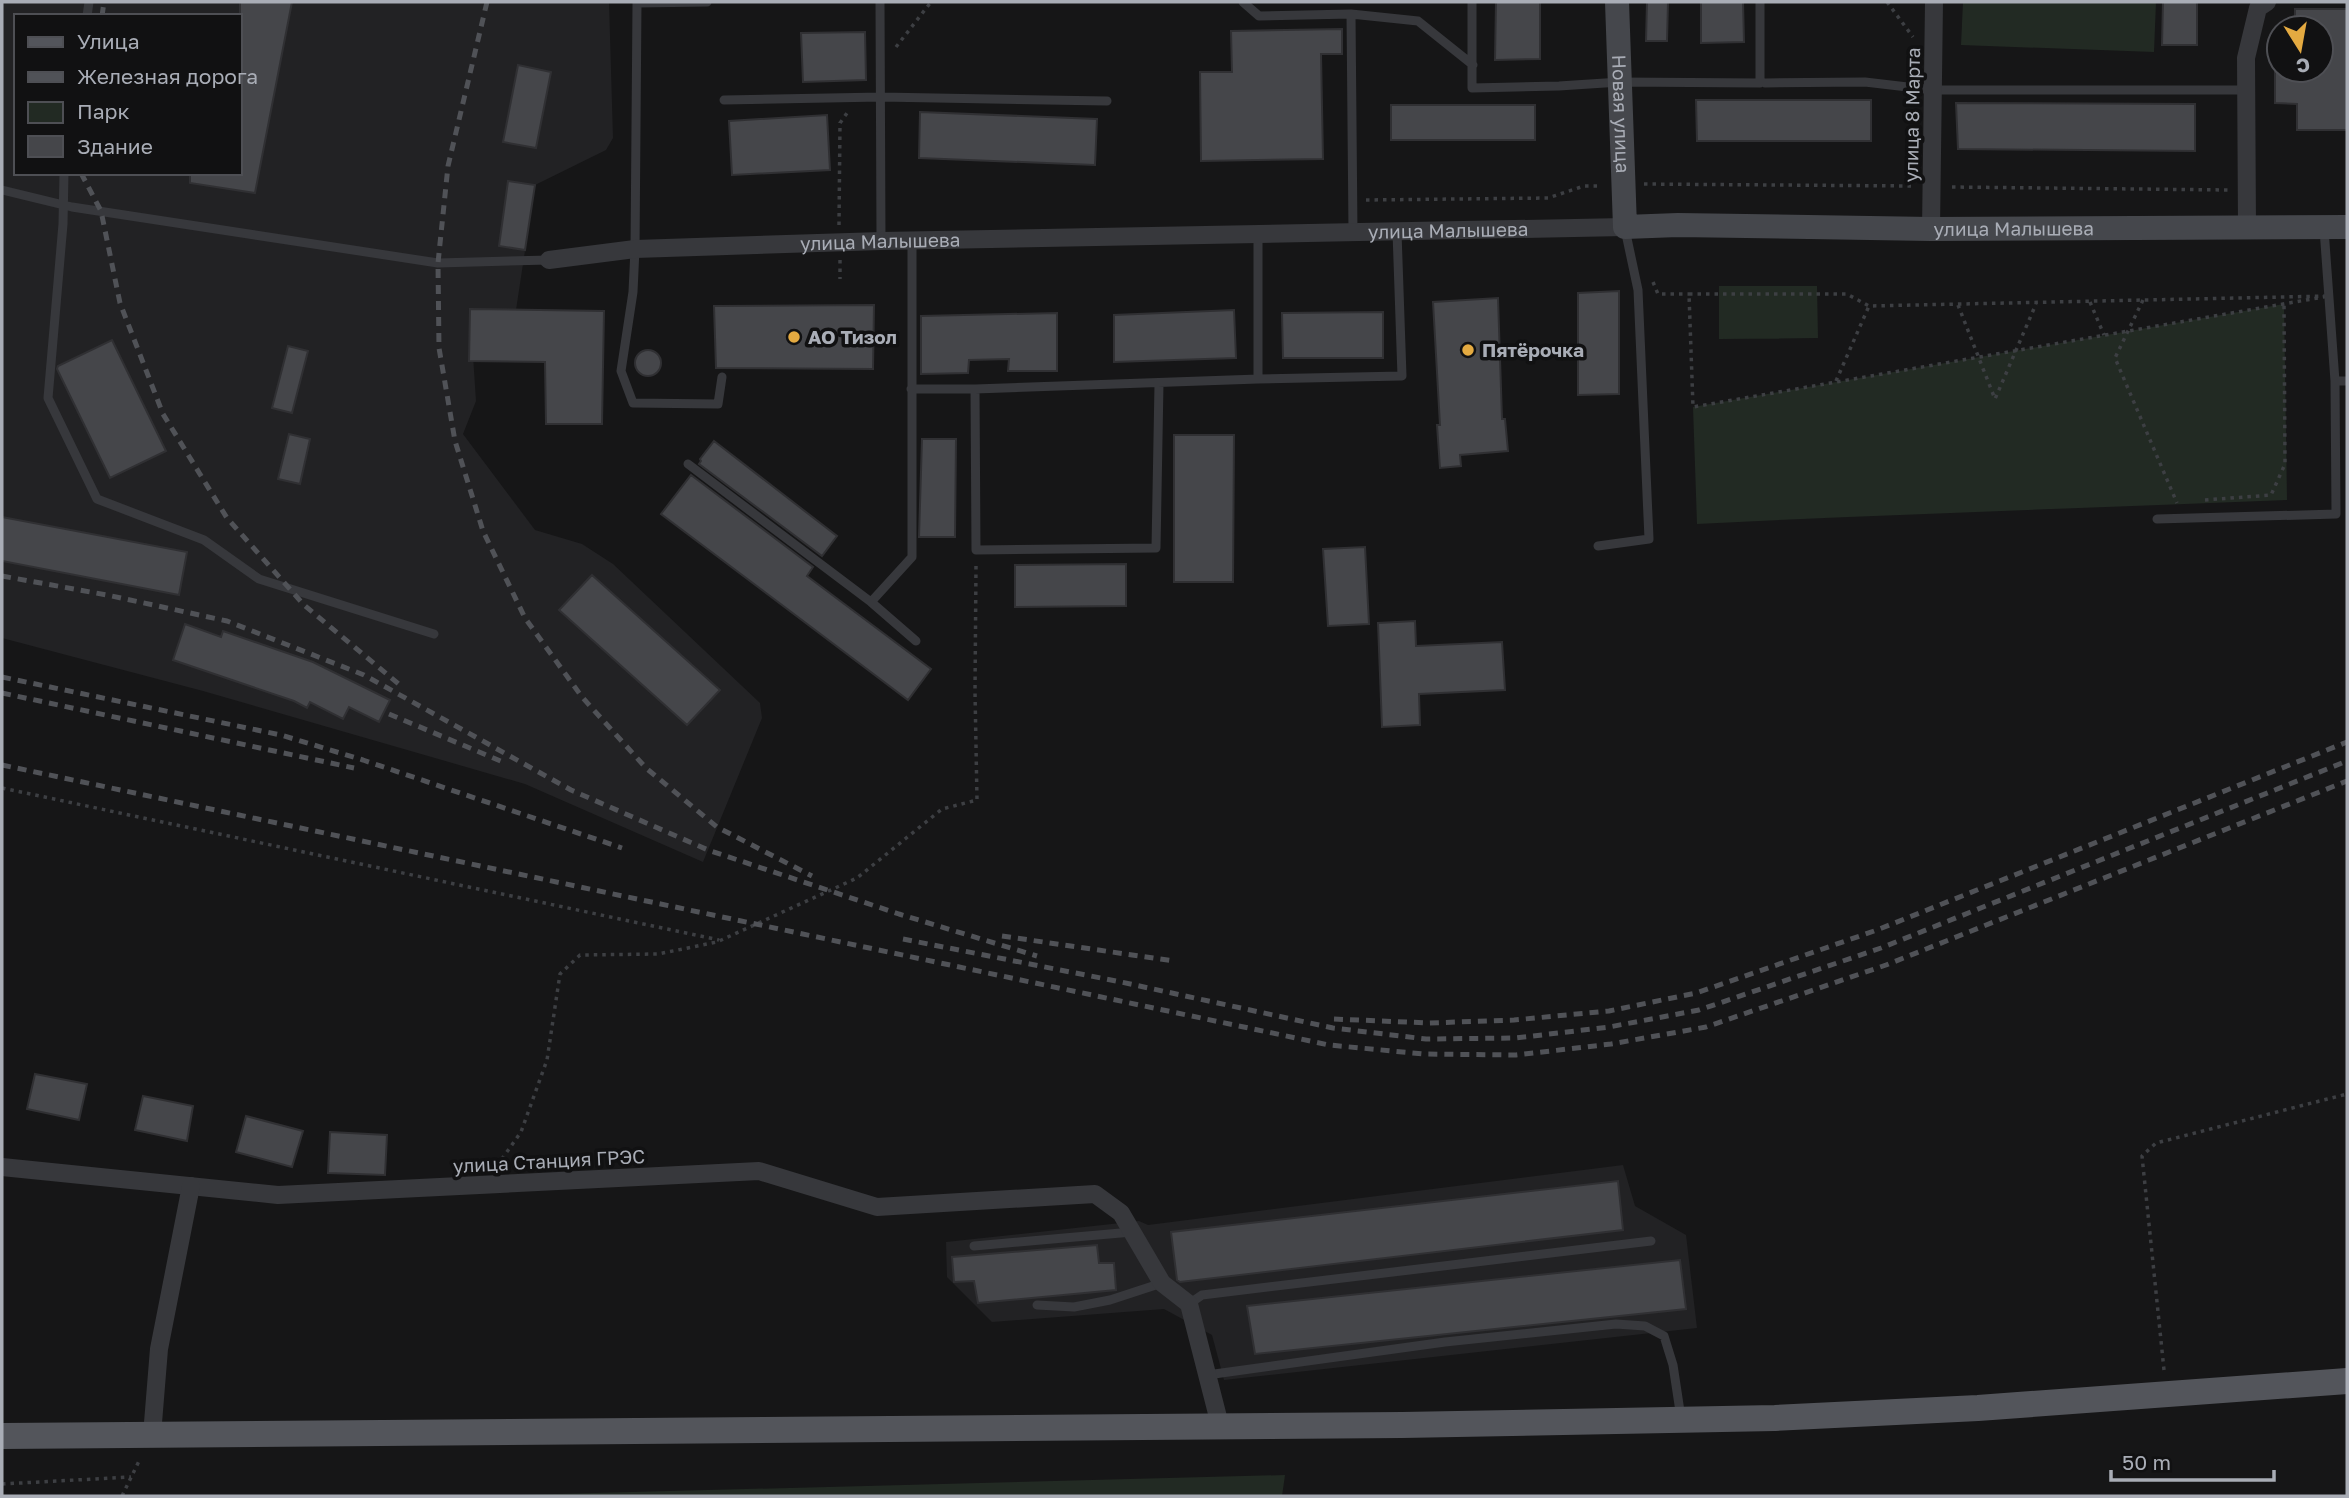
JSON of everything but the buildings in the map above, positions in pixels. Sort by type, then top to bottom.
[{"type":"main road","name":"Новая улица","points":[[1617,2],[1625,227]]},
{"type":"main road","name":"улица Малышева","points":[[1625,227],[2336,227]]},
{"type":"main road","points":[[2,1436],[1775,1418],[1978,1408],[2347,1381]]},
{"type":"street","name":"улица 8 Марта","points":[[1931,229],[1934,2]]},
{"type":"street","points":[[2247,227],[2246,58],[2258,8],[2267,2]]},
{"type":"street","name":"улица Малышева","points":[[549,260],[635,249],[1625,227]]},
{"type":"street","name":"улица Станция ГРЭС","points":[[2,1167],[278,1195],[759,1171],[877,1207],[1095,1194],[1121,1213],[1132,1232]]},
{"type":"street","points":[[152,1435],[159,1349],[191,1186]]},
{"type":"street","points":[[1132,1232],[1162,1283],[1189,1304],[1220,1425]]},
{"type":"lane","points":[[707,2],[637,3],[635,249],[621,371],[633,403],[718,404],[722,377]]},
{"type":"lane","points":[[880,2],[881,242]]},
{"type":"lane","points":[[1243,2],[1259,16],[1352,14],[1418,22],[1473,65]]},
{"type":"lane","points":[[1472,2],[1472,88],[1620,82],[1760,83],[1760,2]]},
{"type":"lane","points":[[1352,14],[1353,233]]},
{"type":"lane","points":[[1765,83],[1865,82],[1933,90],[2246,90]]},
{"type":"lane","points":[[724,100],[881,97],[1107,101]]},
{"type":"lane","points":[[64,175],[48,398],[97,499],[204,540],[259,579],[434,634]]},
{"type":"lane","points":[[2,190],[63,205],[438,263],[549,260]]},
{"type":"lane","points":[[1598,546],[1649,539],[1638,290],[1625,227]]},
{"type":"lane","points":[[2157,519],[2336,514],[2335,381],[2329,296],[2336,227]]},
{"type":"lane","points":[[911,389],[1402,376],[1396,232]]},
{"type":"lane","points":[[1258,236],[1258,379]]},
{"type":"lane","points":[[871,602],[912,557],[912,241]]},
{"type":"lane","points":[[2335,381],[2347,381]]},
{"type":"lane","points":[[975,389],[976,550],[1156,548],[1159,384]]},
{"type":"lane","points":[[688,464],[871,602],[916,641]]},
{"type":"lane","points":[[974,1247],[1132,1232]]},
{"type":"lane","points":[[1189,1304],[1202,1295],[1651,1241]]},
{"type":"lane","points":[[1037,1306],[1074,1307],[1110,1300],[1162,1283]]},
{"type":"lane","points":[[1207,1375],[1538,1331],[1616,1324],[1645,1326],[1664,1336],[1673,1364],[1682,1420]]},
{"type":"path","points":[[881,68],[931,2]]},
{"type":"path","points":[[1887,2],[1934,66]]},
{"type":"path","points":[[840,279],[840,123],[859,97]]},
{"type":"path","points":[[1353,200],[1548,198],[1584,187],[1675,183],[2247,190]]},
{"type":"path","points":[[1649,271],[1658,294],[1847,294],[1869,306],[2329,296]]},
{"type":"path","points":[[1689,294],[1693,407],[2329,296]]},
{"type":"path","points":[[2143,300],[2115,358],[2176,503],[2190,502]]},
{"type":"path","points":[[2090,301],[2104,335]]},
{"type":"path","points":[[1958,304],[1995,398],[2036,303]]},
{"type":"path","points":[[2203,500],[2271,495],[2285,464],[2284,304]]},
{"type":"path","points":[[1835,382],[1869,306]]},
{"type":"path","points":[[484,1185],[521,1132],[547,1060],[560,974],[580,955],[658,954],[721,940],[857,878],[942,808],[977,800],[976,550]]},
{"type":"path","points":[[2,789],[721,940]]},
{"type":"path","points":[[2167,1394],[2148,1234],[2142,1156],[2155,1143],[2347,1094]]},
{"type":"path","points":[[122,1496],[152,1435]]},
{"type":"path","points":[[2,1484],[131,1478]]},
{"type":"shaded area","points":[[2,2],[609,2],[613,138],[606,150],[535,185],[516,310],[470,310],[476,401],[463,434],[535,530],[582,544],[613,564],[760,703],[762,718],[703,862],[525,784],[203,691],[2,638]]},
{"type":"shaded area","points":[[1623,1165],[1635,1206],[1686,1235],[1697,1328],[1224,1380],[1212,1335],[1164,1309],[992,1322],[947,1277],[946,1242],[1139,1221],[1148,1225]]},
{"type":"green space","points":[[1963,2],[2156,2],[2154,52],[1961,45]]},
{"type":"green space","points":[[1719,286],[1817,286],[1818,338],[1719,339]]},
{"type":"green space","points":[[2284,304],[2287,500],[1697,524],[1693,407]]},
{"type":"green space","points":[[1285,1475],[1282,1496],[479,1496]]},
{"type":"railway","points":[[102,14],[104,2]]},
{"type":"railway","points":[[487,2],[448,166],[438,263],[439,348],[455,441],[483,531],[525,618],[582,697],[646,768],[717,827],[812,876]]},
{"type":"railway","points":[[82,175],[101,211],[120,303],[163,414],[227,518],[304,605],[401,686]]},
{"type":"railway","points":[[2,576],[227,621],[364,675],[571,790],[708,850],[899,914],[1037,956]]},
{"type":"railway","points":[[2,677],[281,735],[622,848]]},
{"type":"railway","points":[[2,693],[354,768]]},
{"type":"railway","points":[[389,714],[503,762]]},
{"type":"railway","points":[[1334,1019],[1429,1023],[1514,1020],[1609,1011],[1696,993],[1877,930],[2347,742]]},
{"type":"railway","points":[[903,939],[1333,1028],[1426,1039],[1516,1038],[1609,1027],[1699,1010],[1881,948],[2347,761]]},
{"type":"railway","points":[[2,765],[1329,1045],[1424,1054],[1516,1055],[1611,1044],[1706,1027],[1886,965],[2347,781]]},
{"type":"railway","points":[[1002,936],[1174,961]]},
{"type":"place","name":"АО Тизол","points":[[794,337]]},
{"type":"place","name":"Пятёрочка","points":[[1468,350]]}]
